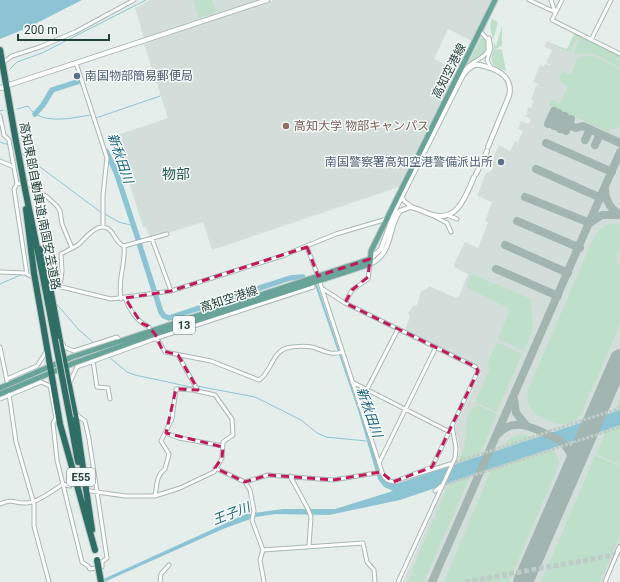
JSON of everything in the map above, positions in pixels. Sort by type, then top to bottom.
[{"type":"highway","name":"高知東部自動車道;南国安芸道路","points":[[0,50],[3,59],[25,190],[63,364]]},
{"type":"highway","points":[[25,190],[33,274],[60,424],[95,550]]},
{"type":"highway","points":[[45,277],[59,336],[63,364],[71,394],[73,419]]},
{"type":"highway","name":"E55","points":[[63,364],[101,582]]},
{"type":"main road","name":"高知空港線","points":[[0,388],[8,387],[121,341],[154,334],[318,278],[370,262],[370,254],[495,0]]},
{"type":"main road","name":"高知空港線","points":[[63,364],[311,282],[318,278]]},
{"type":"main road","name":"高知空港線","points":[[0,394],[8,387]]},
{"type":"street","points":[[3,59],[69,34],[134,0]]},
{"type":"street","points":[[9,85],[267,0]]},
{"type":"street","points":[[529,0],[555,12]]},
{"type":"street","points":[[552,0],[555,12]]},
{"type":"street","points":[[562,0],[552,20],[620,54]]},
{"type":"street","points":[[591,40],[611,0]]},
{"type":"street","points":[[480,31],[485,33],[491,43],[491,51],[487,60],[491,68]]},
{"type":"street","points":[[345,303],[352,290],[368,279],[370,262],[381,249],[402,196],[469,64],[484,56],[488,51],[488,40],[480,31]]},
{"type":"street","points":[[76,63],[107,158],[103,195],[103,227]]},
{"type":"street","points":[[446,215],[462,205],[487,149],[510,91],[506,78],[501,73],[491,68],[475,65],[463,75]]},
{"type":"street","points":[[0,116],[4,135],[9,140],[17,184],[14,189],[27,274]]},
{"type":"street","points":[[0,161],[14,167]]},
{"type":"street","points":[[17,184],[27,182],[36,192],[46,196],[57,206],[60,211],[62,224],[72,248]]},
{"type":"street","points":[[402,196],[404,201],[412,207],[447,223],[450,232]]},
{"type":"street","points":[[370,262],[379,259],[385,252],[399,213],[403,209],[412,207]]},
{"type":"street","points":[[431,215],[446,215],[457,219]]},
{"type":"street","points":[[0,272],[33,274],[52,286],[111,299],[123,298],[171,291],[282,256],[307,247],[313,242],[388,218]]},
{"type":"street","points":[[60,287],[62,271],[61,254],[72,248],[97,229],[103,227],[110,230],[116,241],[124,246],[167,234]]},
{"type":"street","points":[[152,239],[171,291]]},
{"type":"street","points":[[124,246],[124,267],[119,285],[123,298],[128,307],[141,323],[148,326],[163,351],[210,361],[259,380],[266,374],[281,352],[287,348],[311,347],[333,354],[340,352]]},
{"type":"street","points":[[307,247],[323,289],[340,352],[352,382],[381,472],[386,479],[391,482],[450,464]]},
{"type":"street","points":[[0,399],[8,387],[38,366],[47,353],[33,274]]},
{"type":"street","points":[[52,286],[64,347],[74,351],[117,337],[121,341]]},
{"type":"street","points":[[323,289],[345,303],[476,367],[478,371],[432,467],[406,477]]},
{"type":"street","points":[[360,406],[398,329]]},
{"type":"street","points":[[8,387],[41,382],[50,386],[56,418],[53,423],[57,460],[82,562],[90,569],[102,567],[102,562],[107,558],[85,422],[78,417],[70,378],[78,367],[154,334]]},
{"type":"street","points":[[378,463],[436,347]]},
{"type":"street","points":[[0,348],[8,387],[16,442],[33,501],[34,526],[49,582]]},
{"type":"street","points":[[178,355],[198,390]]},
{"type":"street","points":[[93,361],[97,387],[108,388],[110,399]]},
{"type":"street","points":[[352,382],[450,432]]},
{"type":"street","points":[[90,491],[125,496],[155,496],[205,477],[214,472],[222,458],[223,441],[232,437],[232,419],[214,395],[198,390],[176,389],[172,419],[161,441],[169,454],[165,468],[158,476],[155,496]]},
{"type":"street","points":[[398,582],[455,458],[456,448],[452,426]]},
{"type":"street","points":[[166,433],[179,438],[223,446]]},
{"type":"street","points":[[215,468],[245,482],[253,498],[254,511],[252,520],[262,550],[260,558],[264,582]]},
{"type":"street","points":[[245,482],[268,475],[333,480],[381,472]]},
{"type":"street","points":[[290,476],[311,517],[309,546]]},
{"type":"street","points":[[0,504],[10,500],[27,503],[63,484],[70,486]]},
{"type":"street","points":[[435,490],[441,486]]},
{"type":"street","points":[[262,550],[363,543],[367,562],[374,570],[375,582]]},
{"type":"street","points":[[605,582],[619,549]]},
{"type":"street","points":[[615,559],[620,558]]},
{"type":"street","points":[[159,582],[161,574],[169,565]]},
{"type":"highlighted area","points":[[307,247],[318,276],[370,259],[368,277],[352,290],[345,303],[476,367],[478,371],[432,467],[393,482],[381,472],[333,480],[268,475],[245,482],[215,468],[222,458],[223,447],[166,433],[176,389],[198,390],[178,355],[163,351],[155,334],[148,326],[141,323],[125,298],[171,291]]},
{"type":"shaded area","points":[[150,0],[258,0],[144,38],[135,8]]},
{"type":"shaded area","name":"高知大学 物部キャンパス","points":[[274,0],[491,0],[472,41],[448,29],[434,59],[451,68],[445,81],[450,84],[399,187],[212,250],[203,222],[150,239],[146,227],[143,227],[123,163],[125,162],[117,135],[168,118],[144,44]]},
{"type":"shaded area","points":[[575,32],[620,55],[620,542],[603,582],[403,582],[460,450],[455,427],[481,372],[480,367],[405,330],[410,317],[408,313],[413,306],[417,305],[421,291],[427,289],[429,286],[456,298],[459,296],[468,274],[454,267],[454,264],[465,242],[478,248],[488,223],[485,221],[492,202],[477,196],[486,173],[491,171],[493,168],[490,162],[492,161],[499,145],[510,151],[515,141],[518,142],[523,131],[518,129],[521,121],[529,124],[531,119],[524,116],[527,114],[528,107],[531,108],[534,101],[531,99],[537,85],[540,85],[533,82],[540,65],[543,67],[545,64],[550,66],[550,64],[546,63],[552,50],[545,47],[547,41],[566,49],[568,48]]},
{"type":"green space","points":[[193,0],[212,0],[216,12],[199,18]]},
{"type":"green space","points":[[492,19],[498,22],[493,40],[491,29]]},
{"type":"green space","points":[[502,26],[502,46],[495,49],[502,50],[506,71],[494,66],[492,62],[494,47],[493,41],[496,46]]},
{"type":"green space","points":[[575,32],[620,55],[620,67],[593,54],[573,53],[579,40],[576,39],[570,52],[546,42],[565,49],[568,48]]},
{"type":"green space","points":[[481,38],[485,39],[487,50],[467,66]]},
{"type":"green space","points":[[584,56],[593,56],[620,69],[620,126],[617,129],[610,129],[609,132],[549,105],[551,100],[560,103],[568,86],[559,81],[562,71],[571,75],[577,59]]},
{"type":"green space","points":[[467,66],[410,175],[464,69]]},
{"type":"green space","points":[[617,223],[620,225],[620,247],[618,251],[620,256],[616,254],[615,256],[619,257],[617,261],[614,261],[620,264],[620,324],[581,414],[573,423],[557,423],[544,419],[534,413],[528,400],[528,390],[593,239],[597,232],[602,228]]},
{"type":"green space","points":[[472,274],[531,299],[533,328],[524,351],[498,339],[509,312],[508,308],[468,288],[467,284]]},
{"type":"green space","points":[[497,342],[522,354],[497,412],[477,403],[476,400],[489,370],[488,361]]},
{"type":"green space","points":[[620,398],[620,464],[596,454]]},
{"type":"green space","points":[[477,405],[497,414],[424,582],[407,582],[411,575],[420,577],[413,574],[412,570],[465,446],[467,418],[469,413]]},
{"type":"green space","points":[[521,434],[534,437],[546,443],[555,452],[559,464],[509,582],[444,582],[489,475],[506,442],[514,436]]},
{"type":"green space","points":[[595,456],[620,466],[620,536],[600,582],[541,582]]},
{"type":"water","points":[[0,0],[82,0],[27,28],[0,39]]},
{"type":"water","points":[[317,284],[381,474],[387,482],[396,484],[620,410],[620,425],[400,500],[329,515],[275,514],[256,517],[223,529],[104,582],[97,582],[246,514],[283,509],[335,509],[393,491],[384,487],[378,479],[358,410],[315,285]]},
{"type":"waterway","points":[[10,69],[17,62],[42,53],[146,0]]},
{"type":"waterway","name":"新秋田川","points":[[35,114],[43,105],[52,90],[80,81]]},
{"type":"waterway","points":[[96,118],[160,96]]},
{"type":"waterway","points":[[17,109],[28,106],[33,112],[40,116],[56,119],[91,115]]},
{"type":"waterway","points":[[0,142],[9,145]]},
{"type":"waterway","name":"新秋田川","points":[[106,151],[116,172],[139,242]]},
{"type":"waterway","points":[[20,152],[102,213]]},
{"type":"waterway","points":[[105,214],[119,222],[134,226]]},
{"type":"waterway","name":"新秋田川","points":[[139,243],[161,312],[164,316],[169,318],[290,278],[303,277]]},
{"type":"waterway","points":[[0,284],[23,274]]},
{"type":"waterway","points":[[38,282],[43,289]]},
{"type":"waterway","points":[[55,302],[78,329],[94,343]]},
{"type":"waterway","points":[[109,357],[127,372],[135,375],[191,387],[194,386]]},
{"type":"waterway","points":[[197,386],[255,397],[301,420],[317,433],[326,437],[366,441]]},
{"type":"taxiway","points":[[548,124],[554,111]]},
{"type":"taxiway","points":[[554,126],[559,113]]},
{"type":"taxiway","points":[[560,129],[565,116]]},
{"type":"taxiway","points":[[551,117],[576,128],[583,126],[620,143]]},
{"type":"taxiway","points":[[566,131],[571,119]]},
{"type":"taxiway","points":[[585,140],[590,129]]},
{"type":"taxiway","points":[[595,145],[600,134]]},
{"type":"taxiway","points":[[546,143],[612,172]]},
{"type":"taxiway","points":[[432,582],[620,152]]},
{"type":"taxiway","points":[[536,169],[601,198]]},
{"type":"taxiway","points":[[605,189],[609,203],[619,214]]},
{"type":"taxiway","points":[[525,197],[590,223],[602,215],[620,215]]},
{"type":"taxiway","points":[[517,221],[580,248]]},
{"type":"taxiway","points":[[505,245],[568,273]]},
{"type":"taxiway","points":[[496,269],[558,296]]},
{"type":"taxiway","points":[[514,399],[516,413],[526,425]]},
{"type":"taxiway","points":[[498,434],[505,428],[512,425],[519,425],[534,428],[555,438]]},
{"type":"taxiway","points":[[558,439],[571,455],[572,464],[570,474]]},
{"type":"runway","points":[[523,582],[620,359]]},
{"type":"tunnel","points":[[451,464],[620,408]]},
{"type":"tunnel","points":[[441,486],[620,427]]},
{"type":"tunnel","points":[[465,582],[620,554]]},
{"type":"place","name":"南国物部簡易郵便局","points":[[77,76]]},
{"type":"place","name":"高知大学 物部キャンパス","points":[[286,126]]},
{"type":"place","name":"南国警察署高知空港警備派出所","points":[[501,162]]},
{"type":"district","name":"物部","points":[[176,174]]},
{"type":"water label","name":"王子川","points":[[231,513]]}]
